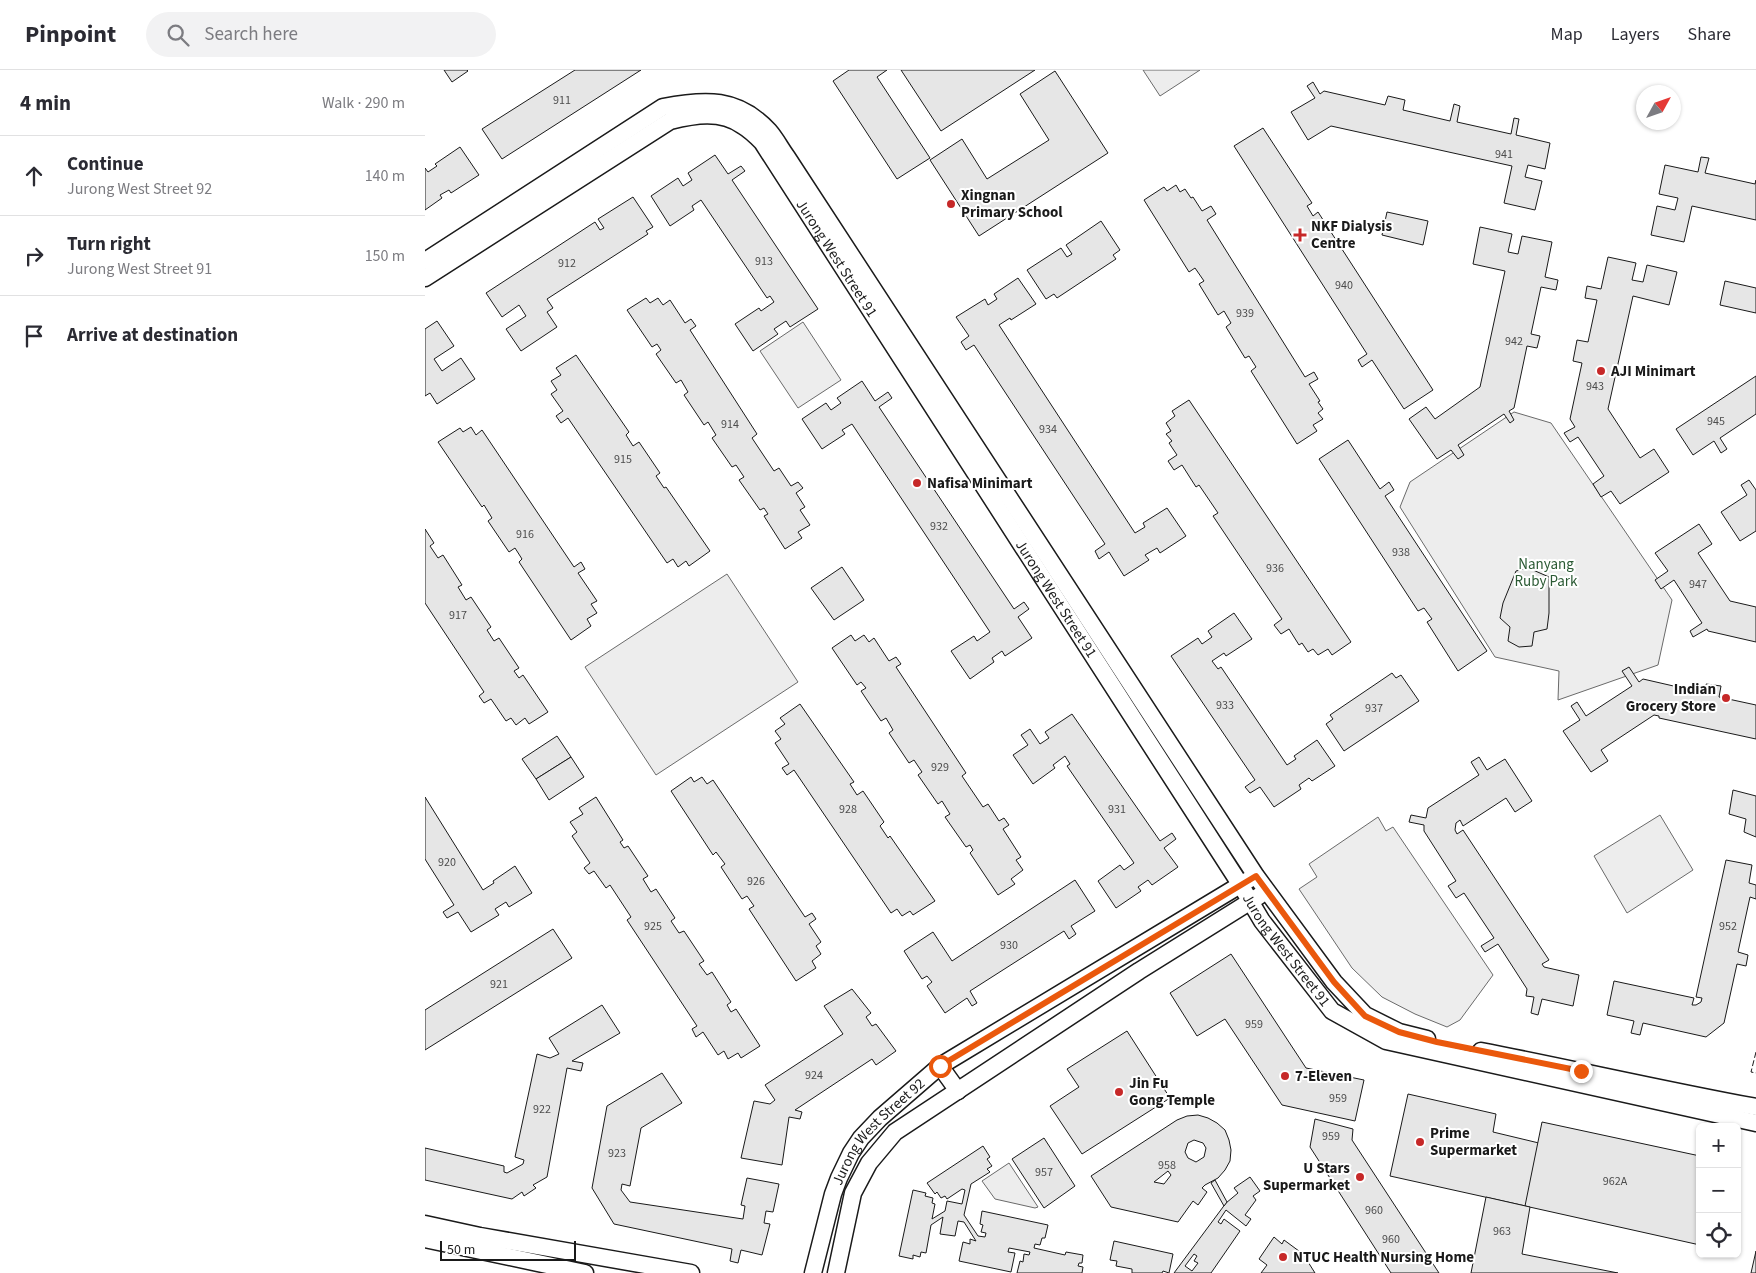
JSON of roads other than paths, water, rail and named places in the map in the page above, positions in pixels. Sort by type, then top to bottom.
[{"type":"street","name":"Jurong West Street 91","points":[[425,260],[663,107],[691,102],[717,102],[748,112],[770,132],[1256,876],[1334,982],[1365,1016],[1399,1032],[1437,1042],[1679,1093],[1756,1107]]},
{"type":"street","name":"Jurong West Street 91","points":[[425,278],[670,120],[693,115],[717,115],[742,124],[767,150],[1262,921],[1332,1011],[1386,1041],[1756,1123]]},
{"type":"street","name":"Jurong West Street 92","points":[[813,1273],[833,1194],[851,1153],[861,1138],[879,1118],[940,1066],[1256,876]]},
{"type":"street","name":"Jurong West Street 92","points":[[836,1273],[853,1193],[869,1163],[895,1132],[1139,971],[1267,891]]},
{"type":"street","points":[[940,1066],[958,1091]]},
{"type":"street","points":[[425,1224],[480,1236],[691,1273]]},
{"type":"street","points":[[425,1239],[585,1273]]},
{"type":"place","name":"Xingnan Primary School","points":[[951,204]]},
{"type":"place","name":"NKF Dialysis Centre","points":[[1300,235]]},
{"type":"place","name":"AJI Minimart","points":[[1601,371]]},
{"type":"place","name":"Nafisa Minimart","points":[[917,483]]},
{"type":"place","name":"Indian Grocery Store","points":[[1726,698]]},
{"type":"place","name":"7-Eleven","points":[[1285,1076]]},
{"type":"place","name":"Jin Fu Gong Temple","points":[[1119,1092]]},
{"type":"place","name":"Prime Supermarket","points":[[1420,1142]]},
{"type":"place","name":"U Stars Supermarket","points":[[1360,1177]]},
{"type":"place","name":"NTUC Health Nursing Home","points":[[1283,1257]]},
{"type":"park label","name":"Nanyang Ruby Park","points":[[1546,572]]}]
